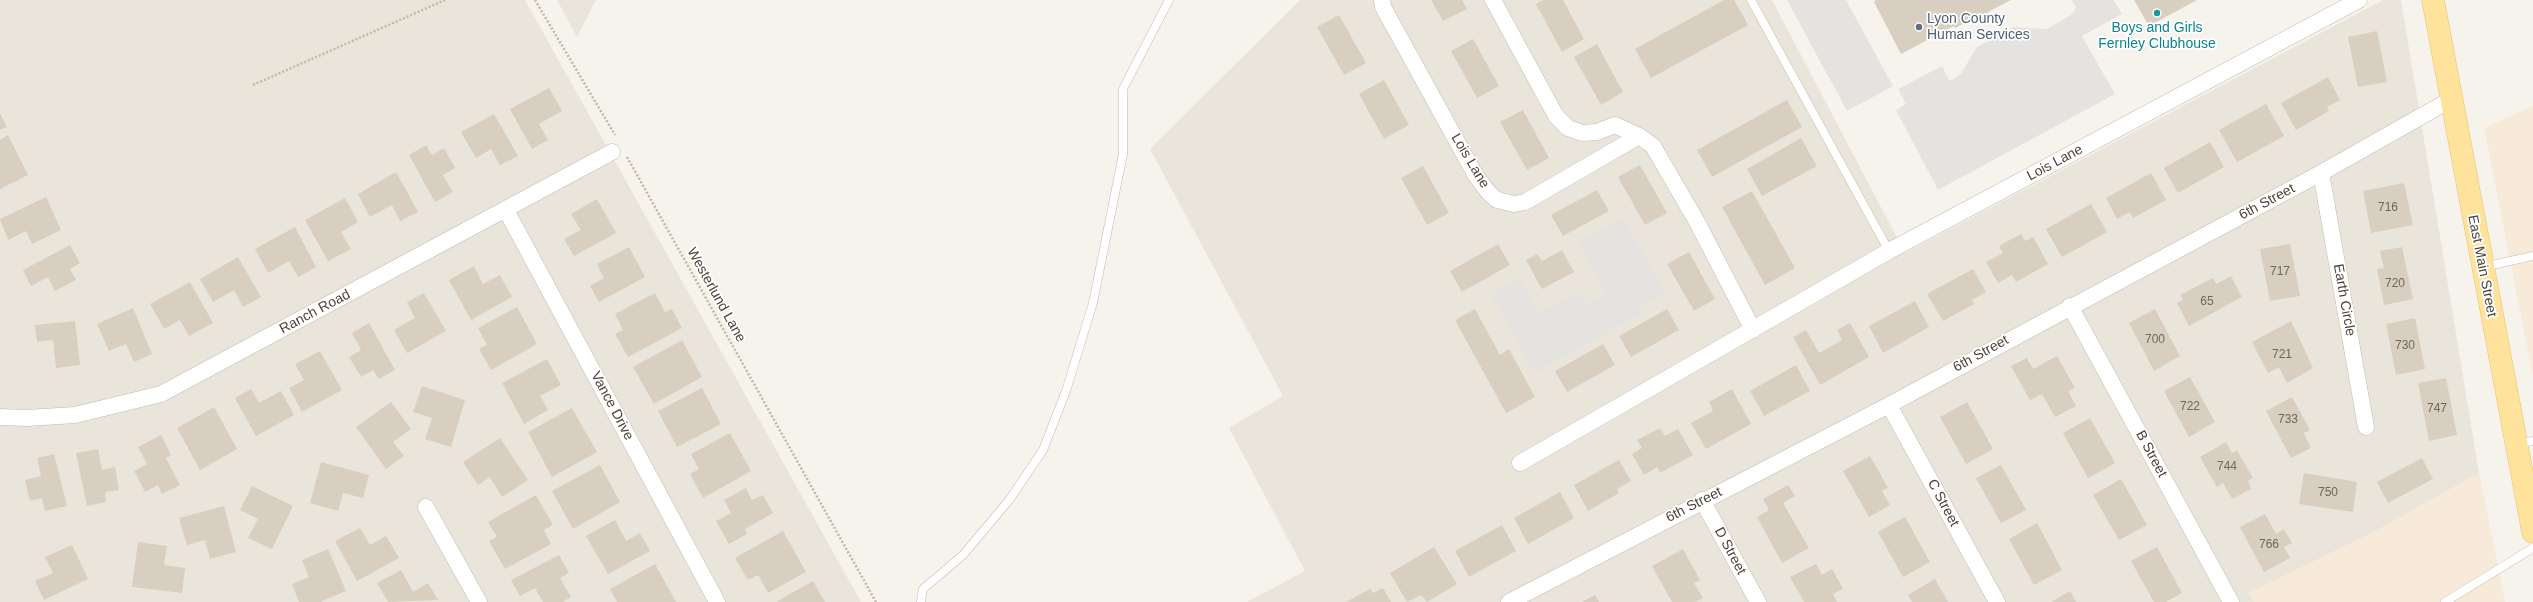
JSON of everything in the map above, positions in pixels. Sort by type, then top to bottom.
[{"type":"main road","name":"East Main Street","points":[[2433,0],[2450,100],[2483,268],[2525,443],[2533,532]]},
{"type":"street","name":"Lois Lane","points":[[1382,0],[1383,7],[1476,176],[1488,193],[1497,200],[1514,204],[1525,202],[1639,136]]},
{"type":"street","points":[[1493,0],[1556,116],[1568,128],[1582,133],[1594,133],[1615,124],[1639,136],[1652,146],[1697,222],[1753,330]]},
{"type":"street","name":"Lois Lane","points":[[1520,463],[1889,251],[2360,0]]},
{"type":"street","name":"6th Street","points":[[1516,600],[1702,500],[1889,404],[2321,173],[2450,100]]},
{"type":"street","name":"Ranch Road","points":[[0,417],[27,418],[75,415],[161,394],[506,210],[618,147]]},
{"type":"street","name":"Earth Circle","points":[[2321,173],[2366,427]]},
{"type":"street","name":"Vance Drive","points":[[506,210],[717,602]]},
{"type":"street","name":"B Street","points":[[2070,306],[2231,602]]},
{"type":"street","name":"C Street","points":[[1889,404],[1997,602]]},
{"type":"street","name":"D Street","points":[[1702,500],[1758,602]]},
{"type":"street","points":[[426,507],[479,602]]},
{"type":"lane","points":[[921,602],[923,589],[963,555],[1010,499],[1043,450],[1066,391],[1093,303],[1123,154],[1123,89],[1169,0]]},
{"type":"lane","points":[[1751,0],[1889,251]]},
{"type":"lane","points":[[2483,268],[2533,256]]},
{"type":"lane","points":[[2445,602],[2533,548]]},
{"type":"path","points":[[253,85],[445,0]]},
{"type":"path","name":"Westerlund Lane","points":[[535,0],[876,602]]},
{"type":"shaded area","points":[[0,0],[525,0],[861,602],[0,602]]},
{"type":"shaded area","points":[[557,0],[596,0],[577,37]]},
{"type":"shaded area","points":[[1300,0],[1772,0],[1905,253],[2383,0],[2401,0],[2479,473],[2381,528],[2249,594],[2254,602],[1247,602],[1305,571],[1229,428],[1283,396],[1150,149]]},
{"type":"shaded area","points":[[1787,0],[1846,0],[1893,86],[1847,111]]},
{"type":"shaded area","points":[[2072,0],[2114,0],[2122,14],[2082,36],[2115,94],[1938,190],[1896,110],[1906,104],[1898,89],[1942,66],[1950,81],[1961,74],[1976,48],[2012,27],[2047,29],[2071,15],[2076,8]]},
{"type":"shaded area","points":[[2533,106],[2533,377],[2484,128]]},
{"type":"shaded area","points":[[1623,218],[1666,294],[1640,308],[1642,313],[1535,373],[1491,294],[1519,279],[1538,313],[1579,291],[1586,304],[1606,293],[1578,243]]},
{"type":"shaded area","points":[[2479,473],[2505,602],[2254,602],[2249,593],[2381,528]]},
{"type":"building","points":[[1431,0],[1462,0],[1467,9],[1443,21]]},
{"type":"building","points":[[1544,0],[1563,0],[1584,39],[1562,52],[1536,4]]},
{"type":"building","points":[[1724,0],[1734,0],[1748,25],[1651,78],[1635,49]]},
{"type":"building","name":"Lyon County Human Services","points":[[1876,0],[2011,0],[1988,12],[1990,17],[1980,23],[1977,17],[1955,28],[1954,26],[1901,54],[1874,2]]},
{"type":"building","name":"Boys and Girls Fernley Clubhouse","points":[[2134,0],[2197,0],[2149,26]]},
{"type":"building","points":[[1339,15],[1366,63],[1344,75],[1317,27]]},
{"type":"building","points":[[2377,31],[2387,82],[2358,87],[2348,37]]},
{"type":"building","points":[[1473,39],[1499,86],[1477,98],[1451,51]]},
{"type":"building","points":[[1597,44],[1623,92],[1601,105],[1574,57]]},
{"type":"building","points":[[2328,77],[2340,100],[2327,107],[2329,111],[2296,130],[2281,103]]},
{"type":"building","points":[[1384,80],[1409,125],[1384,139],[1359,94]]},
{"type":"building","points":[[549,88],[562,111],[539,124],[548,140],[532,149],[510,109]]},
{"type":"building","points":[[1787,100],[1802,127],[1712,177],[1697,150]]},
{"type":"building","points":[[2266,104],[2284,136],[2237,162],[2219,130]]},
{"type":"building","points":[[1523,110],[1549,158],[1527,170],[1500,122]]},
{"type":"building","points":[[0,113],[7,127],[0,130]]},
{"type":"building","points":[[494,114],[518,156],[500,165],[491,149],[476,158],[461,132]]},
{"type":"building","points":[[8,135],[28,175],[0,189],[0,140]]},
{"type":"building","points":[[1801,138],[1817,166],[1762,196],[1747,169]]},
{"type":"building","points":[[2210,142],[2224,167],[2178,193],[2164,168]]},
{"type":"building","points":[[426,145],[432,155],[444,148],[455,168],[443,175],[453,192],[435,202],[409,155]]},
{"type":"building","points":[[1640,165],[1667,213],[1645,225],[1618,177]]},
{"type":"building","points":[[1423,166],[1449,213],[1427,225],[1401,178]]},
{"type":"building","points":[[396,172],[418,212],[400,221],[392,205],[370,217],[358,194]]},
{"type":"building","points":[[2151,173],[2166,200],[2133,218],[2130,212],[2117,219],[2106,198]]},
{"type":"building","points":[[2404,183],[2413,225],[2371,233],[2363,191]]},
{"type":"building","points":[[1597,190],[1609,211],[1563,236],[1551,215]]},
{"type":"building","points":[[1752,191],[1795,268],[1765,285],[1722,207]]},
{"type":"building","points":[[46,197],[61,230],[32,244],[26,231],[8,240],[0,219]]},
{"type":"building","points":[[345,198],[358,222],[341,232],[351,249],[328,261],[305,220]]},
{"type":"building","points":[[597,199],[616,233],[574,256],[564,239],[581,230],[571,214]]},
{"type":"building","points":[[2091,204],[2107,232],[2062,257],[2046,229]]},
{"type":"building","points":[[295,227],[316,267],[298,277],[289,261],[268,273],[255,249]]},
{"type":"building","points":[[2021,234],[2025,241],[2033,237],[2048,264],[2016,282],[2012,275],[1998,283],[1986,262],[2003,253],[1999,246]]},
{"type":"building","points":[[1498,244],[1510,265],[1462,292],[1450,271]]},
{"type":"building","points":[[2290,244],[2300,296],[2270,301],[2260,249]]},
{"type":"building","points":[[70,245],[80,263],[70,269],[76,280],[55,291],[48,277],[31,286],[23,270]]},
{"type":"building","points":[[629,247],[645,277],[599,302],[590,286],[604,278],[597,264]]},
{"type":"building","points":[[2402,247],[2413,299],[2384,305],[2377,269],[2384,268],[2380,251]]},
{"type":"building","points":[[1562,250],[1574,272],[1542,289],[1526,260],[1537,254],[1542,261]]},
{"type":"building","points":[[1689,252],[1715,299],[1694,311],[1667,264]]},
{"type":"building","points":[[238,257],[261,297],[243,307],[234,290],[213,302],[200,279]]},
{"type":"building","points":[[474,266],[483,284],[500,275],[512,297],[471,320],[449,280]]},
{"type":"building","points":[[1973,269],[1986,292],[1972,300],[1974,304],[1943,321],[1927,294]]},
{"type":"building","points":[[2231,276],[2242,297],[2189,326],[2177,303],[2183,300],[2180,295],[2213,278],[2216,284]]},
{"type":"building","points":[[190,282],[213,323],[189,336],[180,320],[164,329],[150,304]]},
{"type":"building","points":[[424,293],[446,331],[407,353],[394,330],[415,318],[407,302]]},
{"type":"building","points":[[655,293],[665,312],[672,309],[682,328],[628,357],[615,334],[623,330],[615,314]]},
{"type":"building","points":[[1915,301],[1929,327],[1883,353],[1869,326]]},
{"type":"building","points":[[517,307],[537,344],[491,370],[479,349],[487,345],[478,328]]},
{"type":"building","points":[[133,308],[152,354],[134,362],[126,344],[109,351],[97,324]]},
{"type":"building","points":[[1475,309],[1500,355],[1509,349],[1535,397],[1506,413],[1455,320]]},
{"type":"building","points":[[1667,309],[1679,330],[1631,357],[1619,336]]},
{"type":"building","points":[[2155,309],[2180,356],[2154,371],[2129,323]]},
{"type":"building","points":[[2415,318],[2425,369],[2396,375],[2386,324]]},
{"type":"building","points":[[75,321],[80,365],[56,368],[53,340],[37,342],[35,325]]},
{"type":"building","points":[[2291,321],[2313,368],[2287,383],[2279,367],[2268,373],[2252,342]]},
{"type":"building","points":[[369,323],[395,370],[379,379],[373,370],[361,377],[349,357],[361,350],[352,333]]},
{"type":"building","points":[[1850,323],[1869,357],[1820,385],[1793,337],[1806,330],[1819,353],[1842,340],[1837,330]]},
{"type":"building","points":[[682,340],[702,377],[654,404],[633,367]]},
{"type":"building","points":[[1603,344],[1615,365],[1567,392],[1555,371]]},
{"type":"building","points":[[320,351],[342,390],[302,412],[289,388],[304,380],[295,364]]},
{"type":"building","points":[[2057,356],[2075,388],[2068,391],[2076,406],[2055,417],[2042,394],[2030,400],[2011,366],[2027,358],[2033,369]]},
{"type":"building","points":[[547,359],[561,385],[540,396],[548,410],[524,424],[502,383]]},
{"type":"building","points":[[1796,365],[1810,391],[1764,416],[1750,391]]},
{"type":"building","points":[[2190,377],[2215,422],[2189,437],[2164,391]]},
{"type":"building","points":[[2446,378],[2457,435],[2429,441],[2418,383]]},
{"type":"building","points":[[422,386],[465,400],[451,447],[425,439],[432,418],[413,412]]},
{"type":"building","points":[[702,388],[721,424],[677,447],[658,411]]},
{"type":"building","points":[[251,389],[259,403],[281,391],[294,415],[256,436],[235,398]]},
{"type":"building","points":[[1732,389],[1751,424],[1706,449],[1691,423],[1713,411],[1709,402]]},
{"type":"building","points":[[2292,397],[2310,430],[2304,433],[2311,448],[2291,458],[2266,411]]},
{"type":"building","points":[[391,402],[411,429],[393,442],[404,456],[386,469],[356,427]]},
{"type":"building","points":[[1967,402],[1993,449],[1966,464],[1940,417]]},
{"type":"building","points":[[214,407],[237,449],[200,470],[177,428]]},
{"type":"building","points":[[572,408],[597,452],[552,477],[528,432]]},
{"type":"building","points":[[2090,418],[2115,463],[2088,478],[2063,433]]},
{"type":"building","points":[[1660,428],[1665,436],[1678,429],[1693,455],[1660,473],[1657,467],[1644,475],[1632,454],[1642,448],[1637,440]]},
{"type":"building","points":[[730,433],[751,471],[703,498],[690,474],[699,469],[691,454]]},
{"type":"building","points":[[161,435],[171,455],[166,458],[180,485],[162,494],[158,485],[145,492],[134,471],[147,464],[138,447]]},
{"type":"building","points":[[500,438],[528,480],[502,497],[490,477],[478,485],[463,462]]},
{"type":"building","points":[[2226,442],[2232,453],[2237,450],[2253,478],[2248,481],[2251,489],[2232,499],[2223,483],[2217,487],[2200,457]]},
{"type":"building","points":[[98,449],[102,470],[115,467],[119,490],[105,492],[106,502],[87,506],[76,453]]},
{"type":"building","points":[[54,454],[67,506],[45,511],[42,498],[30,501],[25,480],[41,476],[37,458]]},
{"type":"building","points":[[1870,456],[1888,488],[1882,491],[1890,505],[1869,517],[1843,471]]},
{"type":"building","points":[[2422,458],[2433,479],[2388,503],[2377,482]]},
{"type":"building","points":[[1619,460],[1631,481],[1617,489],[1619,493],[1588,511],[1574,485]]},
{"type":"building","points":[[321,462],[369,475],[363,498],[343,493],[338,511],[310,503]]},
{"type":"building","points":[[600,465],[620,502],[573,529],[552,491]]},
{"type":"building","points":[[2001,465],[2026,510],[2001,523],[1976,478]]},
{"type":"building","points":[[2304,473],[2357,482],[2353,512],[2299,504]]},
{"type":"building","points":[[2121,479],[2147,525],[2119,540],[2093,495]]},
{"type":"building","points":[[1788,485],[1795,496],[1783,503],[1809,548],[1782,563],[1757,517],[1769,510],[1763,499]]},
{"type":"building","points":[[252,486],[293,506],[272,549],[248,538],[258,519],[240,510]]},
{"type":"building","points":[[746,488],[752,500],[763,495],[773,513],[745,529],[747,534],[729,544],[716,521],[731,513],[724,500]]},
{"type":"building","points":[[1560,492],[1574,518],[1528,544],[1514,518]]},
{"type":"building","points":[[536,495],[553,525],[544,530],[551,544],[505,569],[489,541],[497,537],[488,522]]},
{"type":"building","points":[[224,506],[236,552],[210,559],[205,540],[187,545],[179,518]]},
{"type":"building","points":[[2265,514],[2276,534],[2284,529],[2292,543],[2284,547],[2290,558],[2264,572],[2240,527]]},
{"type":"building","points":[[1905,517],[1930,562],[1903,577],[1878,532]]},
{"type":"building","points":[[615,520],[626,541],[640,533],[650,551],[608,574],[586,536]]},
{"type":"building","points":[[2037,523],[2062,570],[2034,585],[2009,539]]},
{"type":"building","points":[[1502,525],[1516,551],[1469,577],[1455,551]]},
{"type":"building","points":[[360,528],[370,545],[386,536],[399,558],[357,581],[335,541]]},
{"type":"building","points":[[783,531],[806,572],[768,593],[758,575],[748,580],[735,558]]},
{"type":"building","points":[[138,542],[167,546],[164,565],[185,568],[182,593],[132,587]]},
{"type":"building","points":[[72,545],[88,579],[44,600],[35,581],[53,573],[45,557]]},
{"type":"building","points":[[1434,547],[1457,584],[1427,602],[1421,595],[1407,602],[1390,573]]},
{"type":"building","points":[[2157,547],[2182,593],[2166,602],[2154,602],[2131,561]]},
{"type":"building","points":[[328,549],[346,591],[320,602],[299,602],[292,584],[309,577],[302,560]]},
{"type":"building","points":[[1683,549],[1700,580],[1694,583],[1703,598],[1695,602],[1672,602],[1652,566]]},
{"type":"building","points":[[559,555],[569,573],[560,578],[571,597],[562,602],[543,602],[535,588],[520,596],[511,580]]},
{"type":"building","points":[[655,564],[676,602],[617,602],[610,589]]},
{"type":"building","points":[[1816,564],[1822,575],[1832,569],[1843,589],[1833,594],[1837,602],[1804,602],[1790,577]]},
{"type":"building","points":[[401,570],[413,592],[428,583],[438,600],[388,602],[377,583]]},
{"type":"building","points":[[1935,579],[1948,602],[1912,602],[1908,595]]},
{"type":"building","points":[[813,581],[825,602],[776,602]]},
{"type":"building","points":[[1383,588],[1391,602],[1346,602],[1370,589],[1373,593]]},
{"type":"building","points":[[2070,591],[2076,602],[2051,602]]},
{"type":"building","points":[[1595,595],[1599,602],[1582,602]]},
{"type":"place","name":"Boys and Girls Fernley Clubhouse","points":[[2157,13]]},
{"type":"place","name":"Lyon County Human Services","points":[[1919,27]]}]
